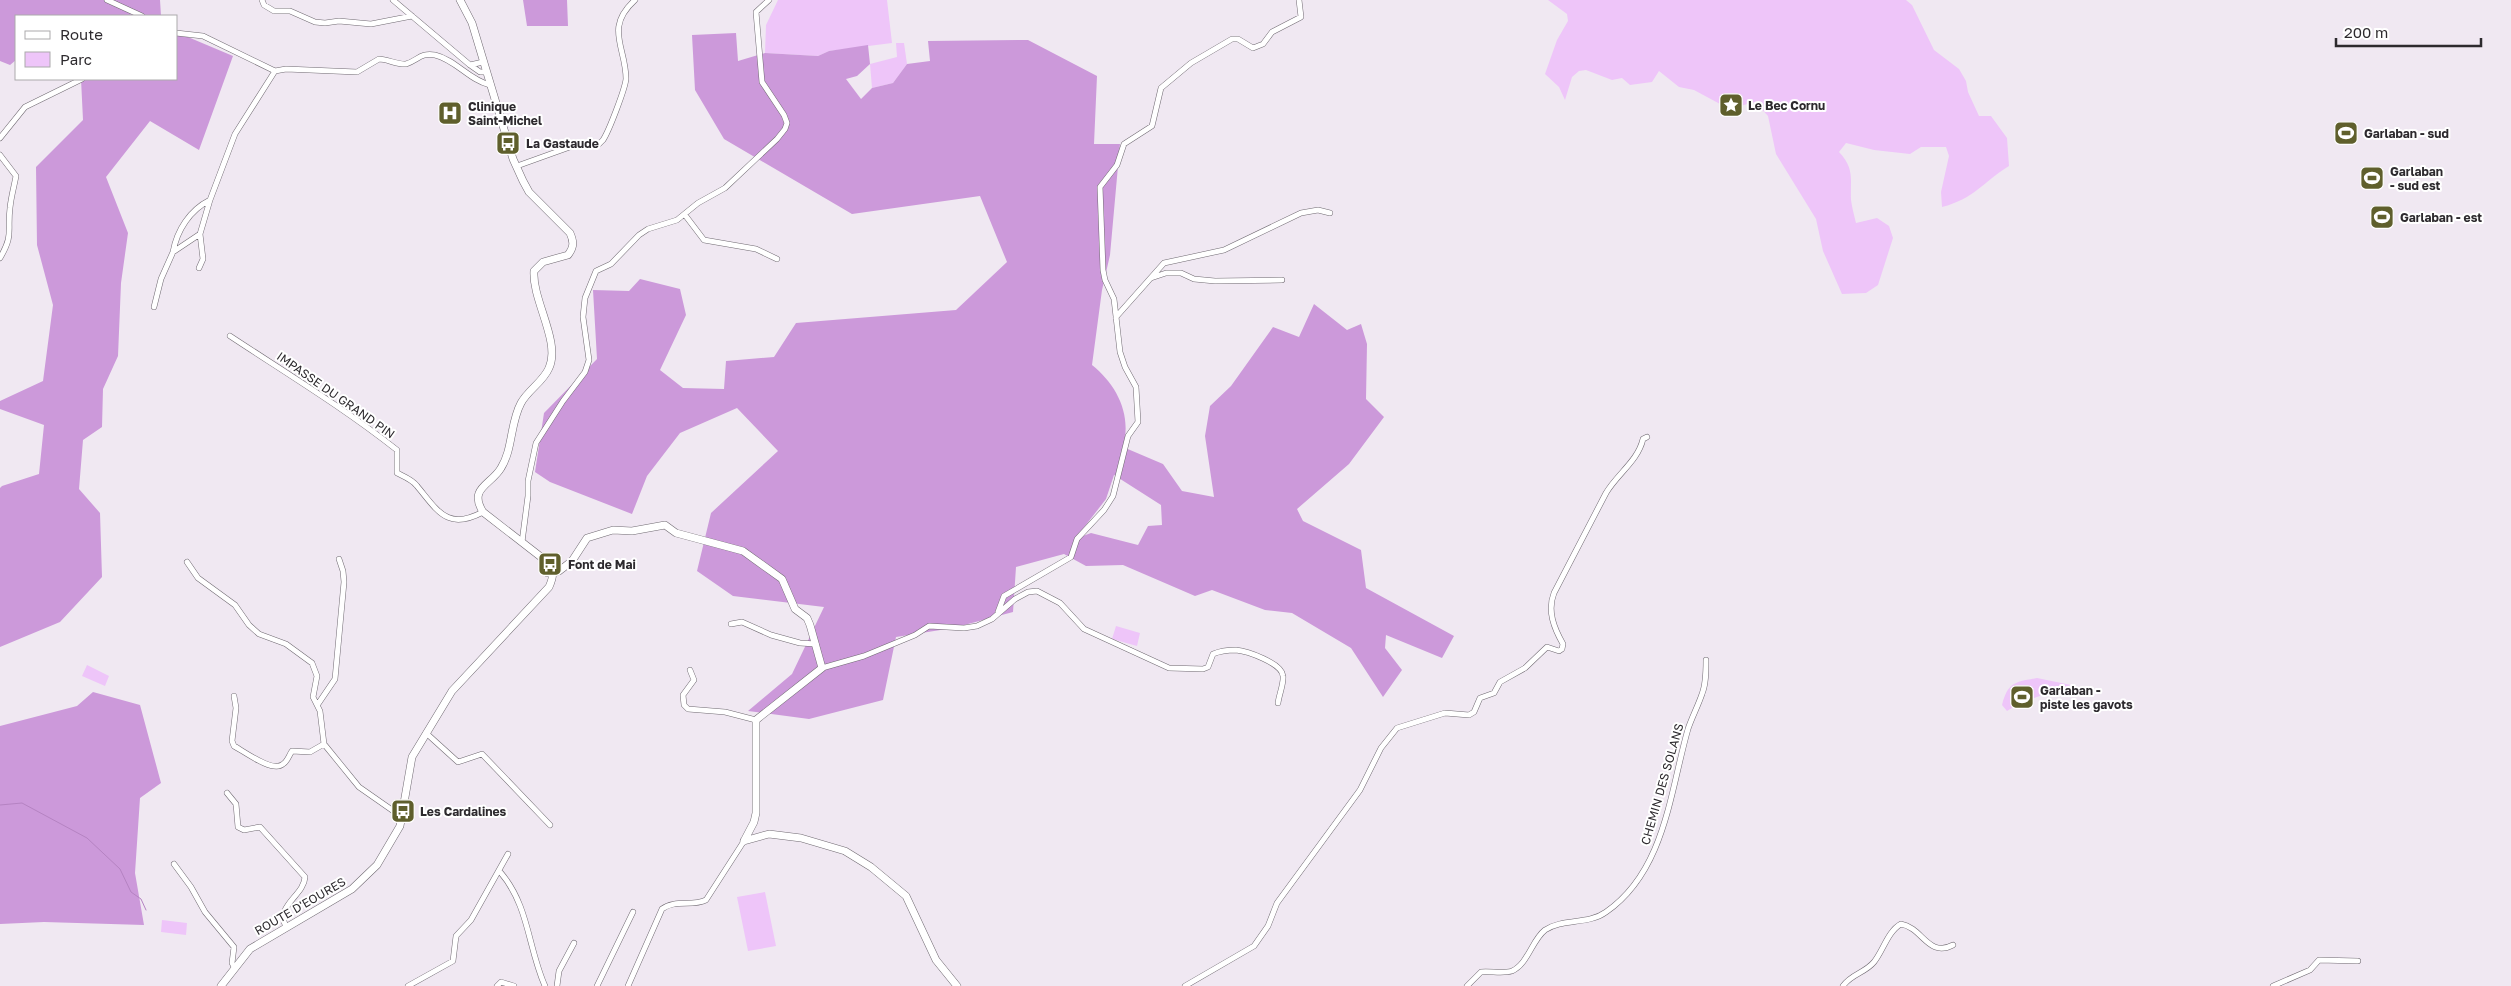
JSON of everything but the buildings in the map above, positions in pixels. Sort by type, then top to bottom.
[{"type":"street","points":[[107,0],[140,15]]},
{"type":"street","points":[[262,0],[264,5],[274,11],[290,11],[315,22],[339,21],[372,24],[412,16]]},
{"type":"street","points":[[393,0],[470,66],[480,72],[486,72]]},
{"type":"street","points":[[460,0],[472,23],[517,166],[529,192],[570,233],[574,244],[568,256],[544,262],[534,272],[535,286],[552,359],[544,377],[520,405],[500,470],[479,491],[478,499],[483,512],[537,555],[551,573],[559,571],[572,561],[587,538],[604,531],[632,531],[665,526],[676,533],[752,555],[785,584],[795,609],[807,618],[822,668]]},
{"type":"street","points":[[517,166],[570,147],[599,144],[603,140],[626,81],[618,42],[620,21],[635,0]]},
{"type":"street","points":[[522,542],[528,481],[536,443],[563,401],[585,372],[589,360],[583,317],[589,286],[596,271],[611,264],[639,236],[685,215],[698,203],[732,182],[785,129],[787,123],[784,115],[764,86],[759,61],[756,12],[769,0]]},
{"type":"street","points":[[998,612],[1004,596],[1071,557],[1077,539],[1104,510],[1113,496],[1128,436],[1138,422],[1136,387],[1125,367],[1120,352],[1114,299],[1105,280],[1103,270],[1100,187],[1117,165],[1124,144],[1132,137],[1149,129],[1161,88],[1191,63],[1232,39],[1238,39],[1253,48],[1263,44],[1272,32],[1301,17],[1299,0]]},
{"type":"street","points":[[178,33],[203,36],[275,71],[286,69],[357,72],[379,59],[408,64],[424,54],[436,55],[454,64],[478,82],[490,85]]},
{"type":"street","points":[[470,66],[483,62]]},
{"type":"street","points":[[199,268],[203,259],[200,234],[210,200],[235,134],[275,71]]},
{"type":"street","points":[[0,138],[25,107],[80,80]]},
{"type":"street","points":[[0,155],[16,176],[9,210],[11,234],[8,245],[0,258]]},
{"type":"street","points":[[154,307],[163,272],[173,252],[176,237],[201,205],[210,200]]},
{"type":"street","points":[[1116,317],[1164,263],[1224,250],[1301,213],[1318,210],[1330,213]]},
{"type":"street","points":[[685,215],[704,240],[756,249],[777,259]]},
{"type":"street","points":[[173,252],[200,234]]},
{"type":"street","points":[[1150,279],[1166,273],[1181,273],[1194,278],[1215,282],[1282,280]]},
{"type":"street","name":"IMPASSE DU GRAND PIN","points":[[230,336],[333,403],[397,450],[397,473],[416,484],[439,514],[458,520],[467,520],[483,512]]},
{"type":"street","points":[[1184,986],[1254,946],[1268,926],[1277,903],[1360,790],[1381,748],[1398,728],[1445,713],[1469,715],[1474,712],[1480,698],[1494,693],[1500,682],[1525,668],[1542,650],[1547,647],[1558,651],[1562,649],[1563,644],[1554,626],[1550,604],[1606,493],[1640,452],[1643,439],[1646,437]]},
{"type":"street","points":[[318,704],[335,679],[344,582],[339,559]]},
{"type":"street","points":[[187,562],[198,578],[235,605],[249,625],[259,634],[286,644],[312,663],[317,676],[313,697],[318,704],[324,730],[324,744],[359,787],[402,817]]},
{"type":"street","name":"ROUTE D'EOURES","points":[[221,986],[250,949],[360,884],[377,865],[394,840],[402,817],[412,757],[426,733],[452,691],[540,595],[551,573]]},
{"type":"street","points":[[756,720],[822,668],[864,656],[915,636],[929,626],[964,628],[992,619],[1015,598],[1028,592],[1036,591],[1060,602],[1084,629],[1169,668],[1203,669],[1208,667],[1213,654],[1234,650],[1243,651],[1272,663],[1281,669],[1283,676],[1278,703]]},
{"type":"street","points":[[731,624],[742,622],[771,635],[800,643],[816,644]]},
{"type":"street","name":"CHEMIN DES SOLANS","points":[[1467,986],[1482,972],[1512,970],[1520,964],[1543,932],[1551,927],[1586,921],[1606,913],[1628,893],[1639,879],[1660,836],[1688,729],[1703,694],[1706,660]]},
{"type":"street","points":[[690,670],[694,680],[683,695],[684,705],[688,709],[725,712],[756,720]]},
{"type":"street","points":[[234,696],[236,708],[232,741],[234,746],[273,768],[281,766],[292,751],[310,752],[324,744]]},
{"type":"street","points":[[628,986],[662,909],[675,903],[689,904],[706,900],[754,822],[756,812],[756,720]]},
{"type":"street","points":[[426,733],[458,762],[482,754],[550,825]]},
{"type":"street","points":[[227,793],[236,804],[238,827],[244,830],[260,827],[305,877],[305,883],[290,900],[284,912],[283,922],[286,927]]},
{"type":"street","points":[[744,841],[769,834],[801,838],[846,850],[871,866],[906,896],[936,960],[957,986]]},
{"type":"street","points":[[408,986],[453,961],[456,936],[471,920],[508,854]]},
{"type":"street","points":[[174,864],[191,887],[205,912],[234,947],[232,964],[234,967]]},
{"type":"street","points":[[501,873],[510,884],[527,923],[545,986]]},
{"type":"street","points":[[597,986],[634,912]]},
{"type":"street","points":[[1843,986],[1852,976],[1871,965],[1895,929],[1902,924],[1911,927],[1928,945],[1934,948],[1945,948],[1953,945]]},
{"type":"street","points":[[557,986],[559,971],[574,943]]},
{"type":"street","points":[[2273,986],[2310,970],[2319,960],[2358,961]]},
{"type":"street","points":[[2293,978],[2295,984]]},
{"type":"street","points":[[497,986],[501,982],[514,986]]},
{"type":"green space","points":[[778,0],[887,0],[892,43],[829,51],[818,56],[765,53],[766,25]]},
{"type":"green space","points":[[1548,0],[1906,0],[1912,5],[1934,50],[1959,69],[1966,81],[1968,92],[1979,116],[1991,116],[2007,138],[2009,166],[1970,195],[1953,204],[1942,207],[1941,192],[1949,156],[1946,147],[1921,147],[1910,154],[1874,150],[1846,143],[1839,152],[1850,169],[1851,200],[1856,223],[1877,218],[1889,226],[1893,238],[1878,285],[1866,293],[1842,294],[1823,251],[1816,219],[1776,154],[1768,116],[1755,102],[1740,106],[1720,104],[1694,90],[1679,87],[1659,71],[1652,82],[1630,85],[1622,78],[1612,80],[1586,70],[1579,71],[1572,77],[1565,100],[1559,87],[1545,74],[1557,40],[1568,21],[1567,14]]},
{"type":"green space","points":[[896,43],[904,43],[907,64],[893,83],[872,88],[870,64],[897,57]]},
{"type":"green space","points":[[1116,626],[1140,633],[1137,646],[1112,639]]},
{"type":"green space","points":[[87,665],[109,676],[105,686],[82,676]]},
{"type":"green space","name":"Garlaban - piste les gavots","points":[[2037,678],[2071,685],[2020,703],[2007,711],[2002,705],[2010,687],[2018,682]]},
{"type":"green space","points":[[765,892],[776,946],[748,951],[737,897]]},
{"type":"green space","points":[[162,920],[187,923],[186,935],[161,932]]},
{"type":"shaded area","points":[[0,0],[160,0],[161,15],[15,15],[15,61],[10,65],[0,61]]},
{"type":"shaded area","points":[[523,0],[567,0],[568,26],[527,26]]},
{"type":"shaded area","points":[[178,33],[233,56],[199,150],[150,121],[106,177],[128,233],[121,283],[118,356],[103,389],[102,427],[83,440],[79,489],[100,513],[102,577],[60,622],[0,647],[0,488],[39,474],[44,425],[0,409],[0,401],[43,381],[53,305],[37,245],[36,167],[83,120],[81,80],[178,80]]},
{"type":"shaded area","points":[[736,33],[738,61],[765,53],[818,56],[829,51],[868,45],[870,64],[857,76],[846,79],[861,99],[872,88],[893,83],[907,64],[930,61],[928,41],[1028,40],[1097,76],[1094,144],[1120,144],[1110,255],[1102,290],[1092,365],[1109,382],[1124,412],[1125,435],[1123,447],[1163,464],[1182,491],[1214,497],[1205,436],[1210,406],[1231,386],[1273,327],[1299,337],[1314,304],[1347,330],[1361,324],[1367,344],[1366,399],[1384,417],[1349,464],[1297,509],[1303,521],[1361,550],[1366,588],[1454,636],[1442,658],[1386,635],[1385,648],[1402,670],[1383,697],[1351,648],[1292,613],[1265,610],[1212,590],[1195,596],[1123,565],[1086,566],[1064,554],[1016,567],[1013,612],[953,628],[896,637],[883,700],[809,719],[748,711],[792,674],[824,607],[733,596],[697,571],[711,513],[778,451],[737,408],[680,433],[647,476],[632,514],[550,482],[535,472],[544,413],[597,359],[593,290],[629,291],[640,279],[680,289],[686,315],[660,370],[683,388],[724,389],[726,361],[774,357],[796,323],[956,310],[1007,262],[980,196],[852,214],[724,139],[695,90],[692,35]],"holes":[[[1114,475],[1161,505],[1162,525],[1148,526],[1138,545],[1091,533],[1075,539],[1106,499]]]},
{"type":"shaded area","points":[[93,692],[140,705],[161,783],[140,798],[135,873],[144,925],[44,922],[0,924],[0,726],[77,706]]},
{"type":"waterway","points":[[0,805],[22,803],[87,838],[120,869],[131,892],[141,899],[146,910]]},
{"type":"place","name":"Le Bec Cornu","points":[[1731,105]]},
{"type":"place","name":"Clinique Saint-Michel","points":[[450,113]]},
{"type":"place","name":"Garlaban - sud","points":[[2346,133]]},
{"type":"place","name":"La Gastaude","points":[[508,143]]},
{"type":"place","name":"Garlaban - sud est","points":[[2372,178]]},
{"type":"place","name":"Garlaban - est","points":[[2382,217]]},
{"type":"place","name":"Font de Mai","points":[[550,564]]},
{"type":"place","name":"Garlaban - piste les gavots","points":[[2022,697]]},
{"type":"place","name":"Les Cardalines","points":[[403,811]]}]
